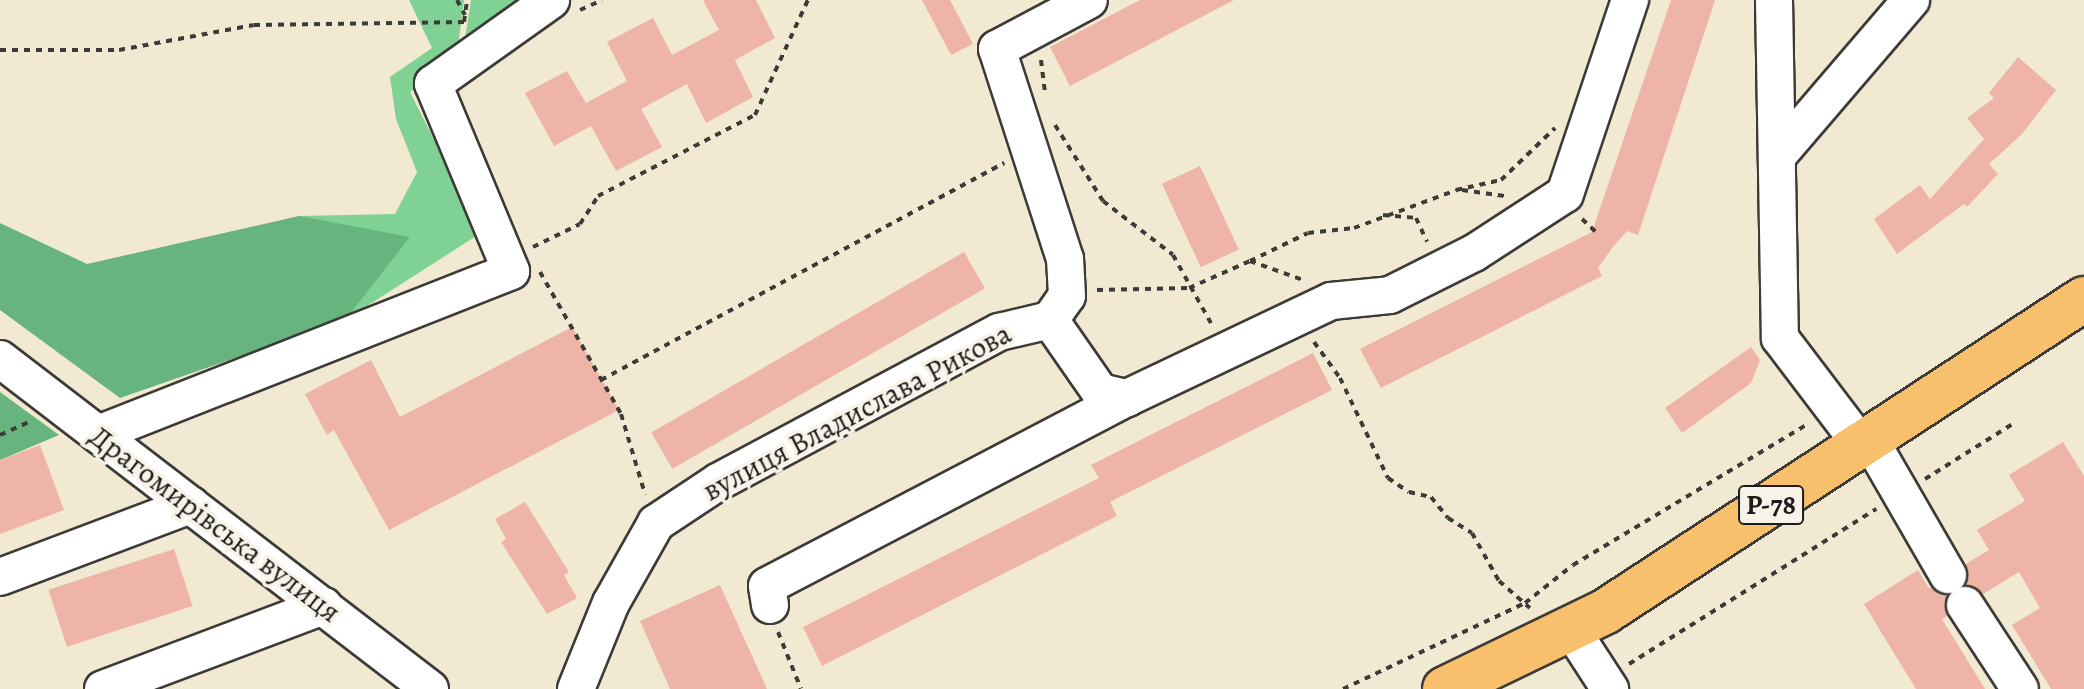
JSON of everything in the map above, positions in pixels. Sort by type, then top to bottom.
[{"type":"highway","name":"Р-78","points":[[1445,689],[1606,611],[2084,299]]},
{"type":"street","name":"вулиця Владислава Рикова","points":[[576,689],[611,603],[656,523],[718,482],[999,332],[1050,320],[1067,296],[1065,259],[997,49],[1089,0]]},
{"type":"street","points":[[770,605],[767,586],[1127,398],[1331,301],[1390,295],[1527,223],[1565,194],[1630,0]]},
{"type":"street","points":[[1774,0],[1780,338],[1831,406],[1866,443],[1901,494],[2020,689]]},
{"type":"street","points":[[1779,154],[1911,0]]},
{"type":"street","points":[[98,434],[511,271],[519,249],[433,84],[498,38],[562,7]]},
{"type":"street","points":[[1050,320],[1079,369],[1100,392],[1127,398]]},
{"type":"street","name":"Драгомирівська вулиця","points":[[0,359],[430,689]]},
{"type":"street","points":[[1078,425],[1086,399],[1079,369]]},
{"type":"street","points":[[0,577],[191,505]]},
{"type":"street","points":[[103,689],[324,606]]},
{"type":"street","points":[[1571,629],[1607,684]]},
{"type":"path","points":[[457,0],[465,15]]},
{"type":"path","points":[[562,7],[602,0]]},
{"type":"path","points":[[656,523],[621,414],[519,249],[580,224],[598,196],[755,115],[808,0]]},
{"type":"path","points":[[0,50],[119,50],[254,25],[486,22],[498,38]]},
{"type":"path","points":[[1250,261],[1308,233],[1354,228],[1381,214],[1501,180],[1532,146],[1598,99]]},
{"type":"path","points":[[601,380],[1029,150]]},
{"type":"path","points":[[1381,214],[1416,218],[1440,268]]},
{"type":"path","points":[[1343,689],[1525,603],[1573,565],[1831,406]]},
{"type":"path","points":[[1607,684],[2011,425]]},
{"type":"green space","points":[[409,0],[464,0],[458,47],[410,92],[481,233],[345,320],[299,216],[395,214],[417,172],[396,119],[390,77],[432,48]]},
{"type":"green space","points":[[471,0],[541,0],[462,57]]},
{"type":"green space","points":[[299,216],[410,237],[345,320],[120,398],[0,310],[0,223],[87,264]]},
{"type":"green space","points":[[0,392],[59,435],[0,460]]},
{"type":"building","points":[[703,0],[756,0],[775,38],[735,60],[753,97],[706,123],[687,84],[641,109],[662,147],[616,171],[591,126],[554,146],[525,93],[567,71],[586,103],[627,81],[607,42],[653,18],[672,55],[719,30]]},
{"type":"building","points":[[922,0],[950,0],[973,44],[951,55]]},
{"type":"building","points":[[1140,0],[1234,0],[1070,86],[1050,47]]},
{"type":"building","points":[[1671,0],[1715,0],[1638,235],[1627,231],[1612,248],[1598,268],[1602,276],[1381,388],[1360,349],[1592,232]]},
{"type":"building","points":[[2018,57],[2056,90],[2021,135],[1989,164],[1998,174],[1967,207],[1964,204],[1897,254],[1874,219],[1920,185],[1930,199],[1984,139],[1967,118],[1994,98],[1989,93]]},
{"type":"building","points":[[1200,166],[1239,249],[1201,267],[1162,184]]},
{"type":"building","points":[[964,252],[985,288],[672,469],[651,432]]},
{"type":"building","points":[[572,327],[619,410],[389,530],[334,430],[327,435],[305,394],[371,360],[400,417]]},
{"type":"building","points":[[1751,347],[1760,360],[1751,383],[1682,433],[1665,408]]},
{"type":"building","points":[[1313,353],[1332,390],[1110,502],[1117,516],[822,666],[803,627],[1099,478],[1091,465]]},
{"type":"building","points":[[2063,442],[2084,476],[2084,689],[2051,689],[2012,625],[2040,608],[2019,572],[1983,594],[1967,584],[1966,564],[1989,550],[1977,530],[2025,501],[2009,475]]},
{"type":"building","points":[[40,445],[64,510],[0,534],[0,460]]},
{"type":"building","points":[[525,502],[569,572],[564,575],[577,598],[547,614],[501,542],[506,539],[495,519]]},
{"type":"building","points":[[174,549],[193,606],[67,647],[48,590]]},
{"type":"building","points":[[1918,570],[1928,587],[1946,596],[1947,616],[1942,619],[1985,689],[1916,689],[1864,604]]},
{"type":"building","points":[[720,585],[767,689],[670,689],[640,621]]}]
